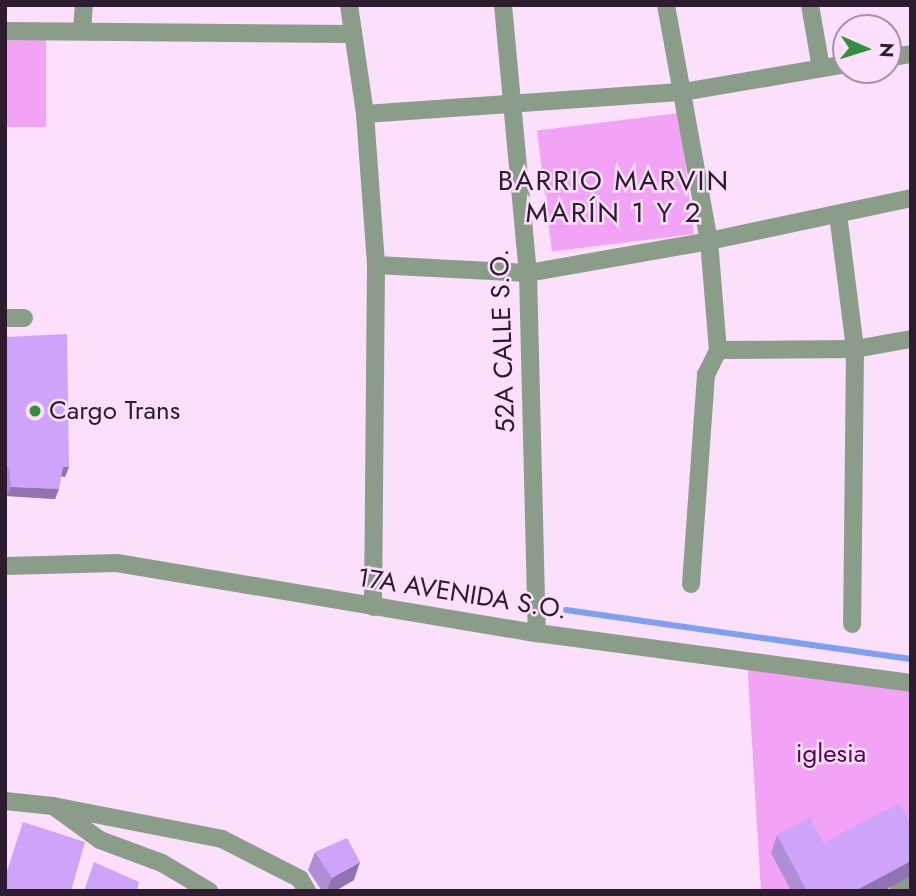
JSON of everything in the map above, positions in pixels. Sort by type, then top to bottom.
[{"type":"street","points":[[82,32],[84,5]]},
{"type":"street","points":[[349,5],[351,34],[365,114],[376,265],[373,607]]},
{"type":"street","name":"52A CALLE S.O.","points":[[503,5],[515,106],[528,273],[537,633]]},
{"type":"street","points":[[666,5],[709,241],[718,350],[706,375],[691,584]]},
{"type":"street","points":[[810,5],[821,68]]},
{"type":"street","points":[[5,32],[351,34]]},
{"type":"street","points":[[365,114],[515,106],[683,92],[832,66]]},
{"type":"street","points":[[376,265],[528,273],[709,241],[911,198]]},
{"type":"street","points":[[838,214],[855,349],[852,624]]},
{"type":"street","points":[[5,318],[24,318]]},
{"type":"street","points":[[718,350],[855,349],[911,339]]},
{"type":"street","name":"17A AVENIDA S.O.","points":[[5,566],[117,563],[537,633],[911,683]]},
{"type":"street","points":[[5,801],[53,806],[222,839],[300,879],[307,891]]},
{"type":"street","points":[[53,806],[100,840],[162,863],[209,891]]},
{"type":"street","points":[[899,891],[911,884]]},
{"type":"green space","points":[[5,32],[46,32],[46,127],[5,127]]},
{"type":"green space","points":[[679,113],[694,234],[552,252],[537,130]]},
{"type":"green space","name":"iglesia","points":[[747,659],[911,686],[911,891],[761,891]]},
{"type":"building","name":"Cargo Trans","points":[[67,334],[69,467],[63,467],[59,489],[11,487],[9,467],[5,465],[5,337]]},
{"type":"building","points":[[899,803],[911,825],[911,861],[855,891],[807,891],[777,835],[810,817],[823,843]]},
{"type":"building","points":[[23,822],[85,842],[71,891],[5,891],[5,877]]},
{"type":"building","points":[[347,838],[360,862],[332,878],[315,852]]},
{"type":"building","points":[[94,862],[139,882],[137,891],[84,891]]},
{"type":"waterway","points":[[566,610],[911,659]]},
{"type":"place","name":"Cargo Trans","points":[[35,411]]},
{"type":"district","name":"BARRIO MARVIN MARÍN 1 Y 2","points":[[614,197]]}]
